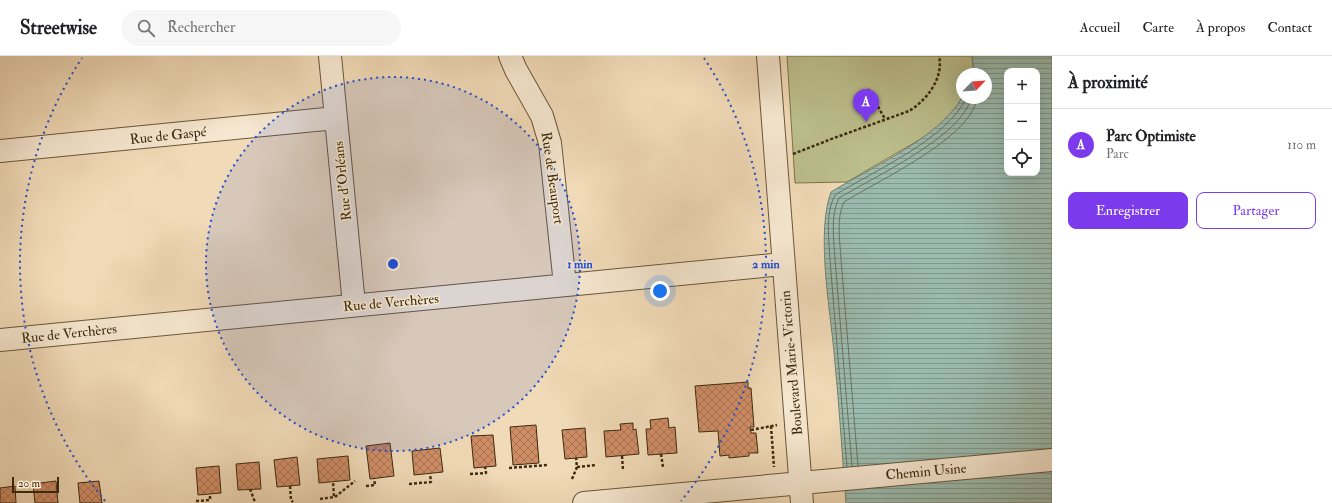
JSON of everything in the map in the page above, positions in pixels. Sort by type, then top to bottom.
[{"type":"street","name":"Rue d'Orléans","points":[[330,56],[354,305]]},
{"type":"street","name":"Rue de Beauport","points":[[510,56],[516,70],[542,116],[550,143],[565,285]]},
{"type":"street","name":"Boulevard Marie-Victorin","points":[[768,56],[801,493]]},
{"type":"street","name":"Rue de Gaspé","points":[[0,152],[336,118]]},
{"type":"street","name":"Rue de Verchères","points":[[0,340],[783,264]]},
{"type":"street","name":"Chemin Usine","points":[[584,503],[801,493],[826,481],[1052,460]]},
{"type":"path","points":[[789,156],[909,111],[926,98],[932,89],[940,70],[939,56]]},
{"type":"path","points":[[868,89],[885,119]]},
{"type":"path","points":[[751,430],[784,425]]},
{"type":"path","points":[[771,426],[775,472]]},
{"type":"path","points":[[661,454],[663,467]]},
{"type":"path","points":[[622,456],[623,470]]},
{"type":"path","points":[[572,479],[578,467],[576,458]]},
{"type":"path","points":[[509,468],[547,465]]},
{"type":"path","points":[[578,467],[596,465]]},
{"type":"path","points":[[470,474],[486,473],[485,467]]},
{"type":"path","points":[[409,484],[431,482],[430,474]]},
{"type":"path","points":[[366,486],[375,485],[374,478]]},
{"type":"path","points":[[320,499],[334,497],[355,481]]},
{"type":"path","points":[[333,482],[334,497]]},
{"type":"path","points":[[290,486],[291,500],[293,502]]},
{"type":"path","points":[[250,489],[255,502]]},
{"type":"path","points":[[196,501],[210,500],[210,494]]},
{"type":"green space","points":[[787,56],[972,56],[973,68],[956,68],[956,104],[958,104],[953,112],[931,133],[847,182],[795,183]]},
{"type":"water","points":[[972,56],[1052,56],[1052,503],[846,503],[834,352],[825,271],[825,228],[831,192],[902,151],[936,127],[951,113],[958,104],[992,104],[992,68],[973,68]]},
{"type":"building","points":[[748,382],[748,388],[751,388],[754,427],[750,427],[751,433],[756,433],[758,453],[749,453],[749,456],[729,458],[729,455],[720,456],[718,431],[699,432],[695,386]]},
{"type":"building","points":[[668,418],[669,428],[675,427],[677,453],[648,455],[646,429],[651,429],[650,420]]},
{"type":"building","points":[[633,423],[633,430],[636,429],[639,454],[606,457],[604,431],[621,430],[620,424]]},
{"type":"building","points":[[536,425],[539,463],[513,465],[510,427]]},
{"type":"building","points":[[585,428],[587,457],[565,459],[562,430]]},
{"type":"building","points":[[493,435],[496,466],[474,468],[471,436]]},
{"type":"building","points":[[390,443],[394,476],[370,479],[366,446]]},
{"type":"building","points":[[440,448],[443,472],[414,475],[412,451]]},
{"type":"building","points":[[348,456],[350,480],[319,483],[317,459]]},
{"type":"building","points":[[297,457],[300,485],[277,487],[274,460]]},
{"type":"building","points":[[259,462],[261,489],[238,490],[236,464]]},
{"type":"building","points":[[219,466],[221,493],[198,495],[196,468]]},
{"type":"building","points":[[56,481],[58,503],[35,503],[33,484]]},
{"type":"building","points":[[99,481],[102,503],[80,503],[78,483]]},
{"type":"building","points":[[15,486],[16,503],[0,503],[0,488]]},
{"type":"place","name":"Parc Optimiste","points":[[866,122]]}]
